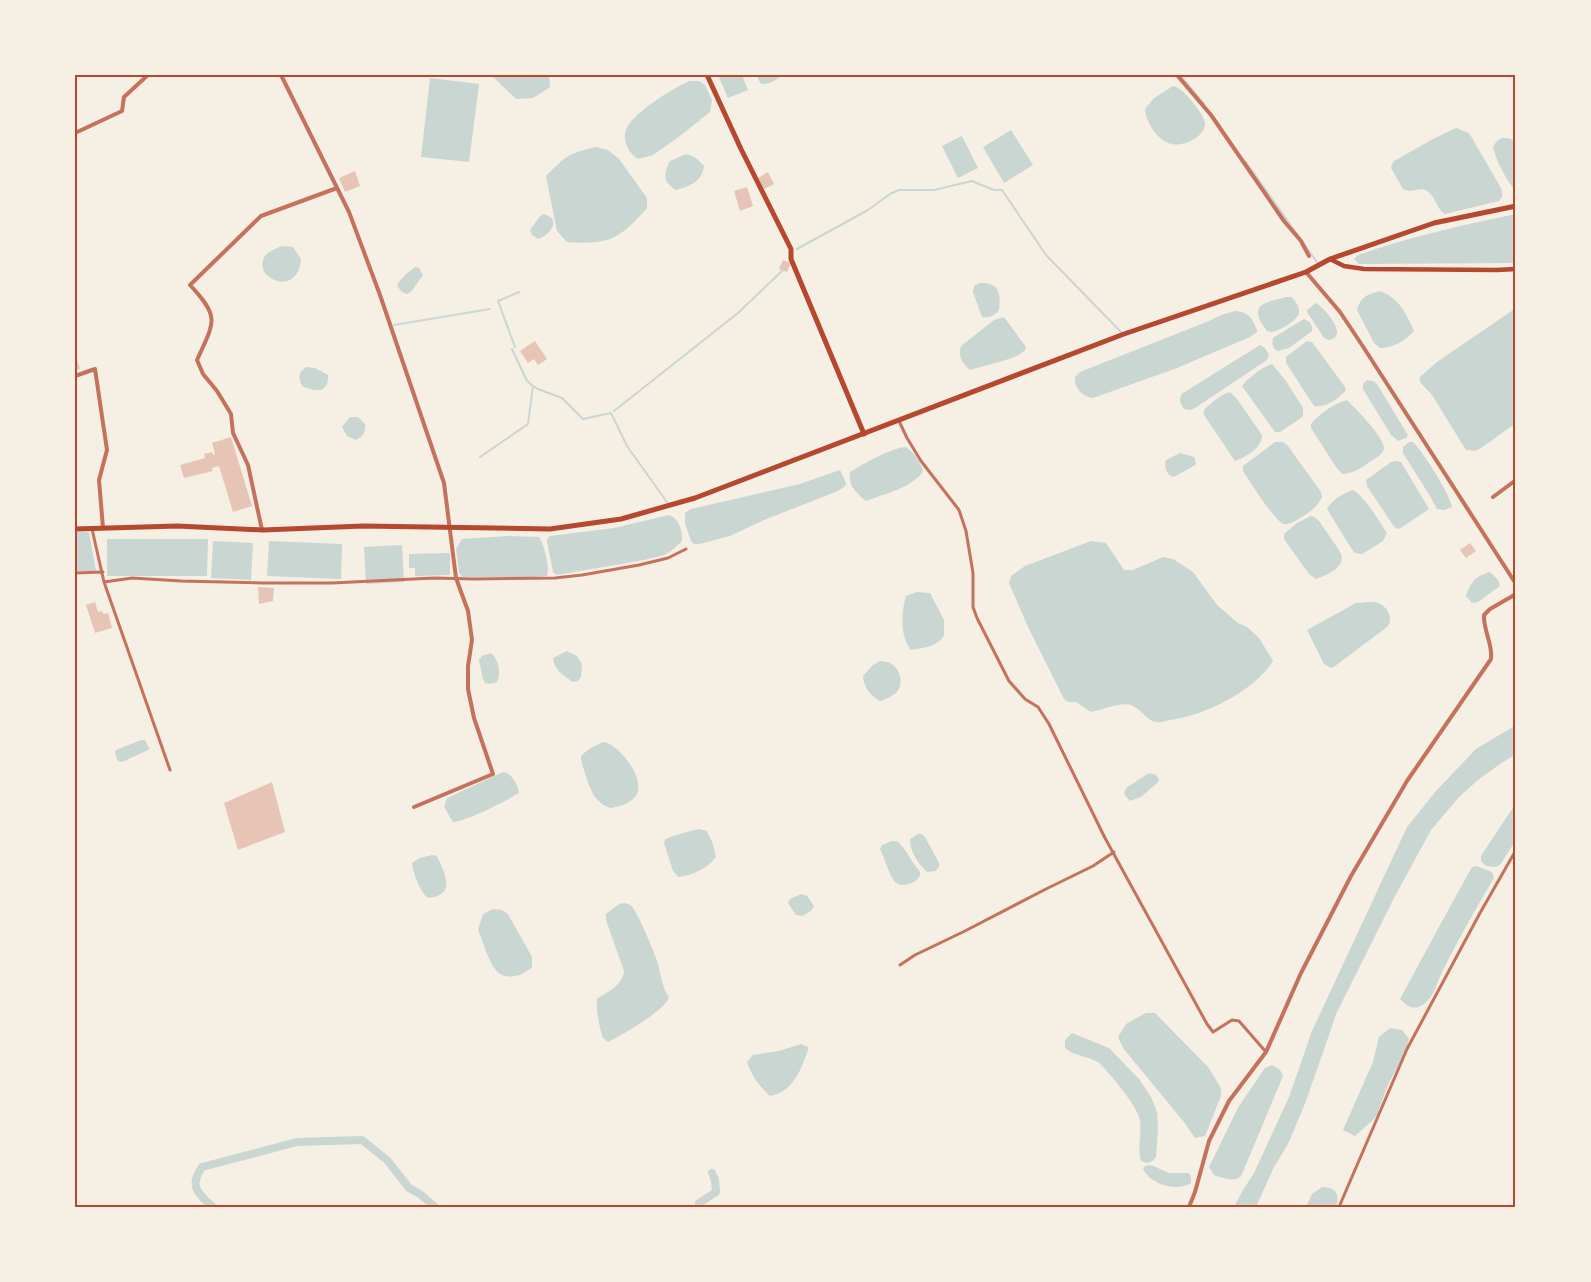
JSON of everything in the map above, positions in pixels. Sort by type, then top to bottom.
[{"type":"main road","points":[[707,75],[791,249],[791,260],[864,434]]},
{"type":"main road","points":[[75,529],[177,526],[263,531],[363,526],[550,529],[621,519],[695,498],[1124,334],[1306,272],[1330,259],[1434,222],[1516,206]]},
{"type":"main road","points":[[1330,259],[1344,266],[1364,269],[1497,270],[1516,268]]},
{"type":"street","points":[[75,133],[122,111],[123,97],[148,75]]},
{"type":"street","points":[[281,75],[349,212],[380,296],[444,483],[456,578],[468,611],[472,640],[468,666],[468,689],[474,718],[493,774],[414,807]]},
{"type":"street","points":[[1177,75],[1211,115],[1309,256]]},
{"type":"street","points":[[263,531],[248,465],[233,433],[231,414],[218,391],[203,374],[197,360],[213,318],[208,307],[190,285],[261,216],[337,188]]},
{"type":"street","points":[[1306,272],[1340,312],[1516,584]]},
{"type":"street","points":[[75,376],[95,369],[106,450],[99,480],[103,529]]},
{"type":"street","points":[[899,421],[921,461],[959,510],[966,531],[973,573],[973,607],[976,618],[1009,681],[1025,699],[1038,707],[1049,724],[1114,852],[1210,1030],[1213,1032],[1230,1021],[1237,1020],[1266,1052]]},
{"type":"street","points":[[1493,497],[1516,480]]},
{"type":"street","points":[[92,529],[104,582],[170,770]]},
{"type":"street","points":[[104,582],[132,578],[260,583],[332,583],[410,578],[527,579],[582,575],[668,558],[686,549]]},
{"type":"street","points":[[75,573],[103,572]]},
{"type":"street","points":[[1189,1207],[1196,1192],[1209,1141],[1219,1120],[1229,1101],[1266,1052],[1301,973],[1351,876],[1407,781],[1491,659],[1492,650],[1484,615],[1516,594]]},
{"type":"street","points":[[1339,1207],[1407,1049],[1516,850]]},
{"type":"street","points":[[900,965],[915,955],[1093,866],[1114,852]]},
{"type":"shaded area","points":[[491,75],[549,75],[550,87],[533,98],[516,99]]},
{"type":"shaded area","points":[[718,75],[742,75],[748,90],[728,98]]},
{"type":"shaded area","points":[[756,75],[782,75],[773,82],[761,84]]},
{"type":"shaded area","points":[[430,78],[479,84],[469,162],[421,157]]},
{"type":"shaded area","points":[[689,81],[699,81],[705,85],[712,100],[710,112],[653,155],[638,159],[631,153],[626,142],[625,132],[630,123],[653,102]]},
{"type":"shaded area","points":[[1173,86],[1182,91],[1201,113],[1205,124],[1201,133],[1193,140],[1177,145],[1162,140],[1150,125],[1145,109],[1154,98]]},
{"type":"shaded area","points":[[1456,128],[1469,133],[1501,188],[1502,195],[1499,201],[1445,214],[1427,191],[1403,189],[1391,168],[1394,161]]},
{"type":"shaded area","points":[[1011,130],[1033,165],[1004,183],[983,147]]},
{"type":"shaded area","points":[[962,136],[978,168],[958,178],[942,146]]},
{"type":"shaded area","points":[[1502,138],[1512,139],[1516,144],[1516,190],[1505,177],[1494,151],[1493,146]]},
{"type":"shaded area","points":[[596,147],[608,150],[619,159],[647,198],[647,208],[629,227],[613,238],[593,242],[567,242],[557,231],[546,176],[568,156]]},
{"type":"shaded area","points":[[686,154],[694,157],[704,166],[703,171],[698,180],[676,190],[667,181],[666,170],[670,161]]},
{"type":"shaded area","points":[[544,214],[552,219],[553,227],[538,239],[532,235],[530,230]]},
{"type":"shaded area","points":[[1516,214],[1516,263],[1359,264],[1354,259],[1358,255],[1416,237]]},
{"type":"shaded area","points":[[281,246],[293,247],[301,259],[298,271],[292,278],[277,281],[269,277],[262,264],[266,254]]},
{"type":"shaded area","points":[[415,267],[419,268],[423,275],[411,292],[407,294],[402,292],[397,286],[398,283]]},
{"type":"shaded area","points":[[980,283],[995,287],[999,294],[999,310],[990,317],[982,317],[973,292],[974,286]]},
{"type":"shaded area","points":[[1380,291],[1397,302],[1405,312],[1414,331],[1407,338],[1390,347],[1380,348],[1374,343],[1357,310],[1365,297]]},
{"type":"shaded area","points":[[1291,297],[1297,304],[1298,316],[1283,328],[1267,331],[1258,316],[1260,306]]},
{"type":"shaded area","points":[[1316,303],[1326,312],[1337,329],[1337,334],[1330,340],[1324,338],[1307,312]]},
{"type":"shaded area","points":[[1516,308],[1516,423],[1481,448],[1475,451],[1466,450],[1432,395],[1420,382],[1420,377],[1437,362]]},
{"type":"shaded area","points":[[1235,311],[1249,316],[1257,332],[1177,368],[1093,398],[1085,396],[1077,388],[1075,377],[1080,372]]},
{"type":"shaded area","points":[[1004,317],[1026,347],[1025,350],[1009,359],[970,370],[961,359],[961,346],[994,320]]},
{"type":"shaded area","points":[[1304,319],[1311,324],[1312,331],[1289,348],[1278,351],[1275,349],[1273,338]]},
{"type":"shaded area","points":[[1307,341],[1312,342],[1346,390],[1336,400],[1323,406],[1314,406],[1286,363],[1286,357]]},
{"type":"shaded area","points":[[1260,345],[1269,355],[1267,360],[1195,408],[1184,409],[1180,401],[1183,393]]},
{"type":"shaded area","points":[[1272,364],[1303,408],[1303,416],[1280,432],[1275,432],[1242,386],[1256,373]]},
{"type":"shaded area","points":[[307,367],[315,368],[328,375],[324,388],[316,390],[302,386],[300,375]]},
{"type":"shaded area","points":[[1367,380],[1377,384],[1408,435],[1406,438],[1398,441],[1391,435],[1363,389],[1363,384]]},
{"type":"shaded area","points":[[1230,392],[1262,435],[1256,448],[1235,461],[1204,415],[1204,410],[1219,397]]},
{"type":"shaded area","points":[[1347,400],[1374,430],[1384,448],[1379,456],[1361,468],[1342,474],[1311,428],[1311,424],[1327,409]]},
{"type":"shaded area","points":[[350,417],[358,417],[365,424],[364,434],[356,440],[347,436],[342,427]]},
{"type":"shaded area","points":[[1275,442],[1283,442],[1288,446],[1321,492],[1322,497],[1308,513],[1286,524],[1280,522],[1262,500],[1243,471],[1243,466]]},
{"type":"shaded area","points":[[1413,442],[1429,464],[1452,507],[1444,510],[1437,509],[1403,453],[1403,447]]},
{"type":"shaded area","points":[[906,447],[921,465],[923,472],[917,478],[904,487],[866,501],[856,492],[852,485],[850,472],[885,453]]},
{"type":"shaded area","points":[[1180,453],[1194,457],[1196,463],[1174,477],[1167,471],[1166,460]]},
{"type":"shaded area","points":[[1391,462],[1401,462],[1429,509],[1399,529],[1393,525],[1367,486],[1366,480]]},
{"type":"shaded area","points":[[840,470],[846,483],[838,491],[730,536],[699,544],[691,541],[685,523],[685,513],[691,509],[800,484]]},
{"type":"shaded area","points":[[1353,490],[1367,504],[1387,533],[1383,541],[1362,554],[1355,553],[1351,548],[1327,509],[1338,497]]},
{"type":"shaded area","points":[[669,515],[680,525],[682,541],[664,555],[557,575],[553,572],[547,541],[550,536],[614,528]]},
{"type":"shaded area","points":[[1311,516],[1319,521],[1342,559],[1338,567],[1316,579],[1309,574],[1284,539],[1284,534],[1297,523]]},
{"type":"shaded area","points":[[75,532],[89,532],[96,571],[75,571]]},
{"type":"shaded area","points":[[508,536],[539,537],[546,556],[547,576],[462,577],[459,572],[456,549],[462,539]]},
{"type":"shaded area","points":[[107,539],[208,539],[207,576],[107,576]]},
{"type":"shaded area","points":[[213,541],[253,543],[251,580],[211,578]]},
{"type":"shaded area","points":[[269,541],[342,544],[341,579],[267,576]]},
{"type":"shaded area","points":[[1091,541],[1106,543],[1124,570],[1133,570],[1163,557],[1173,559],[1193,572],[1217,605],[1259,638],[1273,661],[1254,682],[1228,700],[1199,713],[1163,722],[1151,720],[1131,705],[1116,705],[1091,712],[1076,702],[1068,702],[1064,699],[1028,627],[1009,583],[1011,576],[1025,566]]},
{"type":"shaded area","points":[[402,545],[404,582],[366,584],[364,547]]},
{"type":"shaded area","points":[[450,553],[450,575],[415,576],[415,568],[409,568],[409,554]]},
{"type":"shaded area","points":[[1490,572],[1498,580],[1500,586],[1478,602],[1472,603],[1466,596],[1471,584],[1480,576]]},
{"type":"shaded area","points":[[917,592],[930,593],[944,620],[944,636],[933,645],[911,650],[903,631],[903,610],[906,596]]},
{"type":"shaded area","points":[[1368,602],[1382,605],[1387,610],[1390,620],[1387,627],[1335,666],[1331,668],[1324,664],[1307,630],[1356,603]]},
{"type":"shaded area","points":[[567,651],[577,656],[582,664],[581,677],[578,681],[573,682],[557,669],[554,662],[553,658]]},
{"type":"shaded area","points":[[491,653],[497,663],[499,675],[497,682],[490,684],[485,683],[483,679],[479,660],[482,656]]},
{"type":"shaded area","points":[[880,661],[893,665],[898,672],[900,684],[897,692],[880,701],[868,691],[863,676]]},
{"type":"shaded area","points":[[1516,725],[1516,754],[1478,780],[1459,797],[1431,830],[1337,1012],[1289,1142],[1273,1169],[1256,1207],[1234,1207],[1254,1173],[1289,1097],[1312,1031],[1407,827],[1436,791],[1476,749]]},
{"type":"shaded area","points":[[145,740],[148,750],[122,762],[118,761],[116,750]]},
{"type":"shaded area","points":[[604,742],[617,749],[629,762],[638,784],[638,791],[634,799],[610,808],[593,794],[581,756]]},
{"type":"shaded area","points":[[503,772],[514,780],[519,793],[477,814],[453,822],[444,807],[447,798]]},
{"type":"shaded area","points":[[1149,773],[1156,775],[1158,782],[1141,797],[1130,801],[1124,794],[1126,788]]},
{"type":"shaded area","points":[[1516,803],[1516,840],[1500,865],[1486,866],[1481,861],[1481,856]]},
{"type":"shaded area","points":[[699,829],[707,831],[716,857],[699,871],[678,877],[673,871],[664,843],[665,839]]},
{"type":"shaded area","points":[[918,834],[925,837],[939,863],[935,871],[927,872],[913,852],[910,839]]},
{"type":"shaded area","points":[[897,841],[905,849],[920,871],[918,879],[910,884],[901,885],[894,881],[880,849],[882,845]]},
{"type":"shaded area","points":[[432,855],[437,856],[443,870],[446,888],[443,893],[428,898],[417,882],[412,863]]},
{"type":"shaded area","points":[[1476,866],[1492,872],[1494,878],[1454,948],[1430,997],[1420,1006],[1414,1008],[1408,1006],[1400,999],[1472,867]]},
{"type":"shaded area","points":[[801,894],[807,896],[814,906],[811,911],[802,916],[796,915],[788,903],[790,899]]},
{"type":"shaded area","points":[[625,903],[633,908],[643,926],[669,998],[658,1010],[632,1029],[608,1042],[603,1038],[600,1028],[597,999],[621,981],[624,971],[606,920],[606,914],[619,904]]},
{"type":"shaded area","points":[[493,909],[502,910],[508,914],[532,957],[532,967],[524,973],[514,976],[503,975],[490,961],[478,930],[483,914]]},
{"type":"shaded area","points":[[1146,1013],[1155,1013],[1208,1067],[1221,1088],[1221,1096],[1205,1136],[1195,1138],[1123,1048],[1118,1037],[1126,1024]]},
{"type":"shaded area","points":[[1390,1028],[1402,1030],[1409,1039],[1406,1050],[1387,1087],[1377,1115],[1355,1136],[1343,1130],[1373,1062],[1379,1037]]},
{"type":"shaded area","points":[[1072,1033],[1109,1048],[1139,1079],[1151,1097],[1157,1112],[1158,1129],[1156,1157],[1153,1161],[1147,1163],[1141,1161],[1140,1120],[1122,1090],[1099,1063],[1065,1048],[1065,1040]]},
{"type":"shaded area","points":[[801,1044],[808,1047],[808,1050],[795,1079],[785,1090],[770,1096],[756,1080],[747,1062],[753,1055],[779,1051]]},
{"type":"shaded area","points":[[1272,1065],[1280,1070],[1283,1076],[1242,1174],[1233,1180],[1214,1175],[1209,1167],[1239,1106],[1265,1068]]},
{"type":"shaded area","points":[[1151,1165],[1169,1173],[1189,1173],[1191,1183],[1172,1187],[1158,1183],[1143,1169]]},
{"type":"shaded area","points":[[1322,1187],[1331,1188],[1336,1192],[1336,1207],[1306,1207],[1312,1194]]},
{"type":"building","points":[[355,171],[360,186],[345,192],[339,178]]},
{"type":"building","points":[[768,172],[774,184],[764,189],[758,178]]},
{"type":"building","points":[[747,187],[753,206],[740,211],[734,191]]},
{"type":"building","points":[[783,260],[791,263],[787,272],[779,269]]},
{"type":"building","points":[[535,341],[547,359],[538,365],[534,359],[528,363],[520,351]]},
{"type":"building","points":[[75,353],[80,369],[75,370]]},
{"type":"building","points":[[231,437],[252,506],[233,512],[219,466],[212,468],[213,471],[184,478],[180,465],[205,458],[204,454],[212,452],[213,455],[215,454],[212,443]]},
{"type":"building","points":[[1470,543],[1476,551],[1466,558],[1460,550]]},
{"type":"building","points":[[258,587],[274,588],[273,601],[259,604]]},
{"type":"building","points":[[95,602],[98,612],[108,613],[112,628],[95,633],[86,605]]},
{"type":"building","points":[[272,782],[285,832],[238,850],[224,803]]},
{"type":"waterway","points":[[1180,75],[1204,104]]},
{"type":"waterway","points":[[1246,162],[1319,265]]},
{"type":"waterway","points":[[797,249],[899,190],[934,190],[972,181],[994,190],[1002,190],[1046,255],[1122,333]]},
{"type":"waterway","points":[[614,411],[738,313],[784,269]]},
{"type":"waterway","points":[[515,347],[498,301],[519,292]]},
{"type":"waterway","points":[[394,325],[490,309]]},
{"type":"waterway","points":[[512,349],[527,381],[533,386]]},
{"type":"waterway","points":[[480,457],[528,424],[533,386],[562,398],[583,419],[611,413],[627,446],[669,505]]},
{"type":"waterway","points":[[213,1207],[197,1189],[196,1179],[202,1167],[297,1142],[362,1140],[387,1160],[409,1188],[435,1207]]},
{"type":"waterway","points":[[701,1207],[699,1203],[716,1192],[712,1173]]}]
